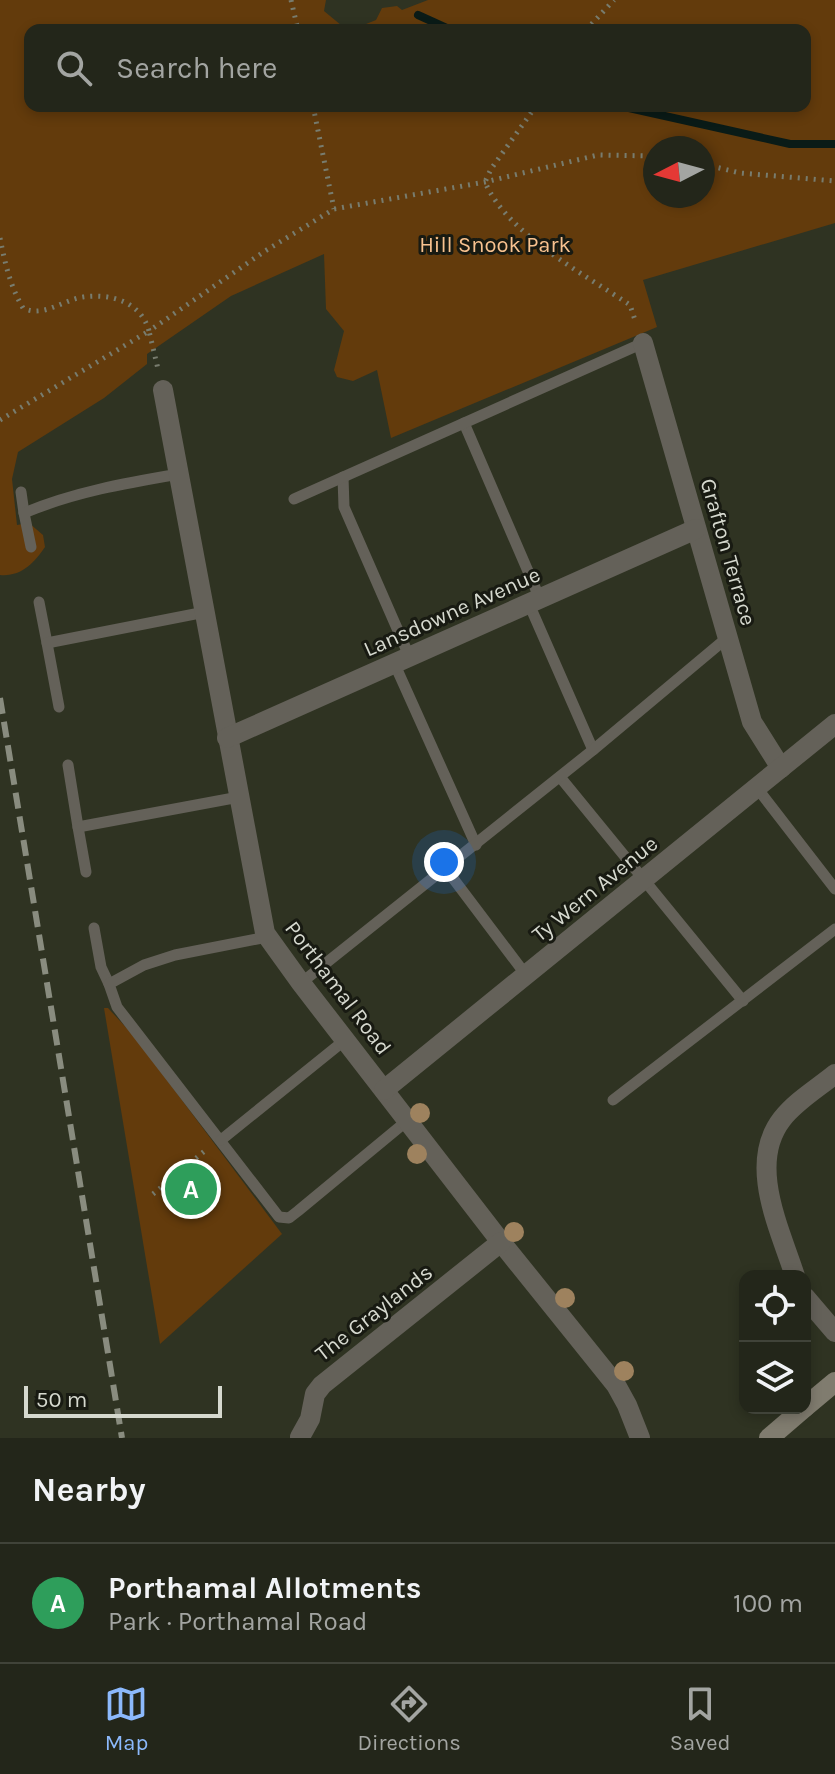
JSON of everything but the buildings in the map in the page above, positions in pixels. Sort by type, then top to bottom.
[{"type":"street","name":"Grafton Terrace","points":[[643,343],[752,722],[781,768]]},
{"type":"street","name":"Porthamal Road","points":[[163,390],[267,937],[501,1242],[616,1385],[640,1438]]},
{"type":"street","name":"Lansdowne Avenue","points":[[227,738],[696,529]]},
{"type":"street","name":"Ty Wern Avenue","points":[[384,1090],[835,724]]},
{"type":"street","points":[[793,1270],[770,1198],[768,1153],[782,1119],[835,1074]]},
{"type":"street","name":"The Graylands","points":[[300,1437],[310,1419],[315,1394],[322,1385],[501,1242]]},
{"type":"street","points":[[811,1304],[835,1332]]},
{"type":"street","points":[[811,1403],[835,1382]]},
{"type":"street","points":[[769,1438],[798,1414]]},
{"type":"lane","points":[[294,499],[643,343]]},
{"type":"lane","points":[[464,423],[593,750]]},
{"type":"lane","points":[[24,513],[56,499],[179,474]]},
{"type":"lane","points":[[343,477],[344,507],[476,845]]},
{"type":"lane","points":[[21,492],[31,547]]},
{"type":"lane","points":[[39,602],[59,707]]},
{"type":"lane","points":[[47,643],[205,612]]},
{"type":"lane","points":[[301,983],[560,777],[728,637]]},
{"type":"lane","points":[[68,765],[86,872]]},
{"type":"lane","points":[[560,777],[743,1001]]},
{"type":"lane","points":[[757,788],[835,889]]},
{"type":"lane","points":[[78,827],[239,797]]},
{"type":"lane","points":[[446,869],[526,975]]},
{"type":"lane","points":[[94,928],[101,967],[117,1007],[279,1217],[289,1218],[408,1120]]},
{"type":"lane","points":[[613,1100],[835,929]]},
{"type":"lane","points":[[109,984],[144,965],[175,955],[267,937]]},
{"type":"lane","points":[[221,1140],[345,1040]]},
{"type":"path","points":[[291,0],[297,24]]},
{"type":"path","points":[[592,24],[614,0]]},
{"type":"path","points":[[314,112],[334,209]]},
{"type":"path","points":[[532,112],[491,169],[485,182],[490,193],[533,239],[630,305],[643,343]]},
{"type":"path","points":[[0,420],[149,331],[265,251],[334,209],[485,182],[598,155],[643,156]]},
{"type":"path","points":[[715,167],[740,173],[835,181]]},
{"type":"path","points":[[0,238],[6,271],[23,308],[38,312],[85,297],[126,302],[138,311],[146,320],[163,390]]},
{"type":"path","points":[[153,1194],[221,1140]]},
{"type":"green space","name":"Hill Snook Park","points":[[0,0],[326,0],[324,11],[340,24],[24,24],[24,112],[811,112],[811,24],[366,24],[376,20],[382,8],[397,6],[402,10],[428,0],[835,0],[835,223],[643,280],[657,327],[391,438],[377,370],[353,381],[337,377],[334,370],[344,331],[326,309],[324,254],[231,296],[147,354],[147,364],[104,398],[18,452],[12,479],[17,525],[29,523],[43,535],[45,547],[26,568],[14,574],[0,575]]},
{"type":"green space","points":[[104,1008],[108,1008],[134,1036],[282,1234],[160,1344]]},
{"type":"waterway","points":[[418,15],[438,24]]},
{"type":"waterway","points":[[647,112],[790,144],[835,144]]},
{"type":"railway","points":[[0,698],[122,1438]]},
{"type":"place","name":"Porthamal Allotments","points":[[191,1189]]}]
